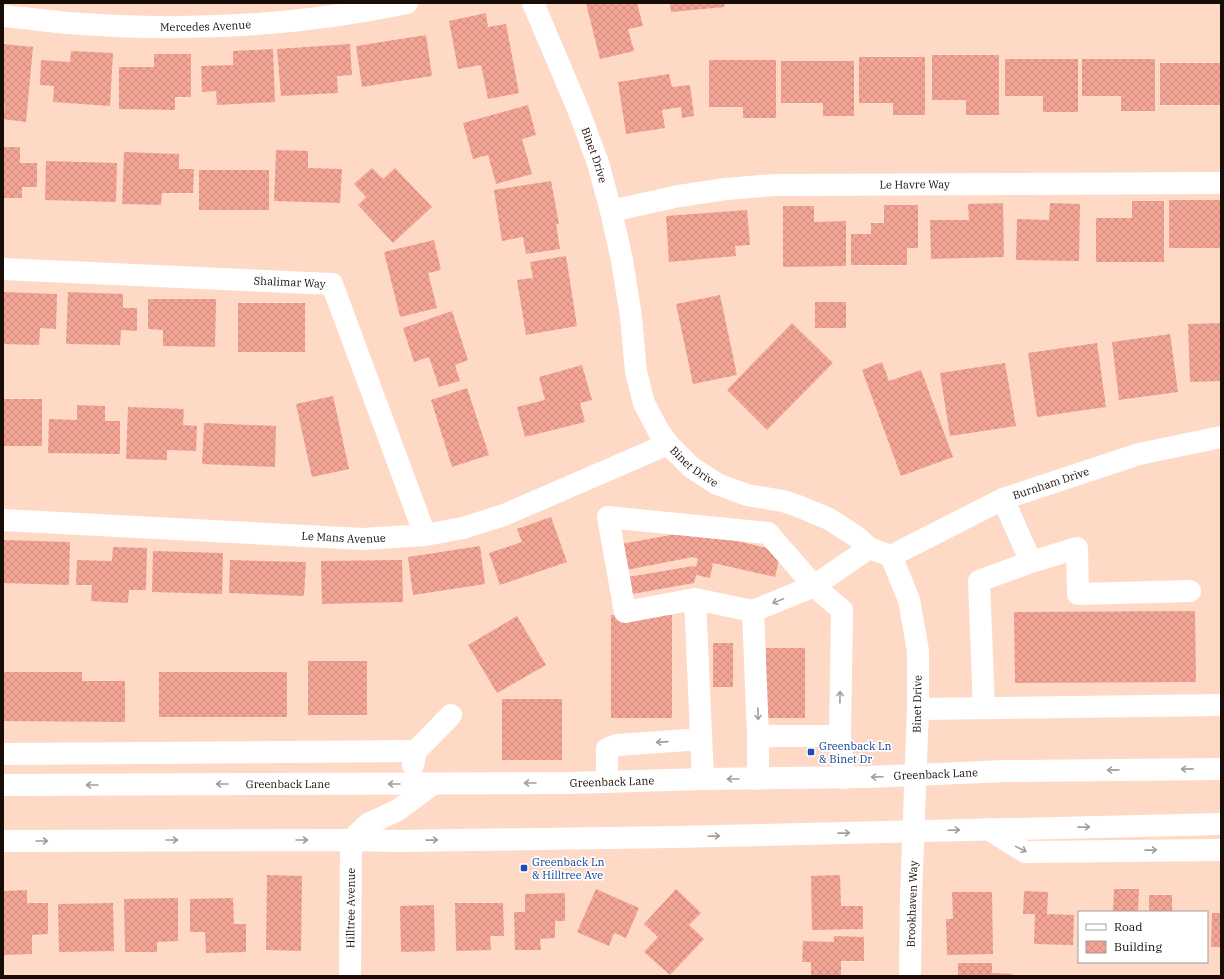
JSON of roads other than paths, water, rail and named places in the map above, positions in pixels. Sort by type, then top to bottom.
[{"type":"street","name":"Mercedes Avenue","points":[[3,16],[70,23],[158,27],[245,24],[310,18],[376,10],[407,3]]},
{"type":"street","name":"Binet Drive","points":[[533,3],[578,109],[598,163],[622,260],[631,317],[636,372],[644,402],[658,430],[668,444],[691,468],[718,484],[747,495],[783,501],[798,506],[829,519],[857,537],[869,548],[890,556],[909,600],[918,651],[915,832]]},
{"type":"street","name":"Le Havre Way","points":[[611,211],[679,196],[726,189],[775,185],[1221,183]]},
{"type":"street","name":"Shalimar Way","points":[[3,269],[332,284],[425,535]]},
{"type":"street","name":"Burnham Drive","points":[[890,556],[1002,499],[1139,454],[1221,436]]},
{"type":"street","name":"Le Mans Avenue","points":[[3,520],[363,540],[425,535],[463,528],[504,515],[668,444]]},
{"type":"street","points":[[1002,499],[1031,562]]},
{"type":"street","points":[[844,778],[840,736],[842,610],[814,586],[768,533],[608,517],[625,612],[695,599],[753,611],[814,586],[869,548]]},
{"type":"street","points":[[984,708],[979,581],[1031,562],[1077,548],[1078,594],[1190,591]]},
{"type":"street","points":[[695,599],[703,779]]},
{"type":"street","points":[[753,611],[758,736],[758,779]]},
{"type":"street","points":[[918,709],[1221,705]]},
{"type":"street","points":[[3,754],[415,758],[451,715]]},
{"type":"street","points":[[758,736],[840,736]]},
{"type":"street","points":[[607,782],[607,750],[617,745],[701,740]]},
{"type":"street","name":"Greenback Lane","points":[[3,785],[607,782],[703,779],[844,778],[1005,771],[1221,769]]},
{"type":"street","points":[[351,840],[368,824],[398,810],[433,784]]},
{"type":"street","points":[[3,841],[398,841],[675,837],[1221,824]]},
{"type":"street","points":[[988,829],[1025,852],[1221,850]]},
{"type":"street","name":"Brookhaven Way","points":[[910,976],[915,832]]},
{"type":"street","name":"Hilltree Avenue","points":[[350,976],[351,840]]},
{"type":"place","name":"Greenback Ln & Binet Dr","points":[[811,752]]},
{"type":"place","name":"Greenback Ln & Hilltree Ave","points":[[524,868]]}]
